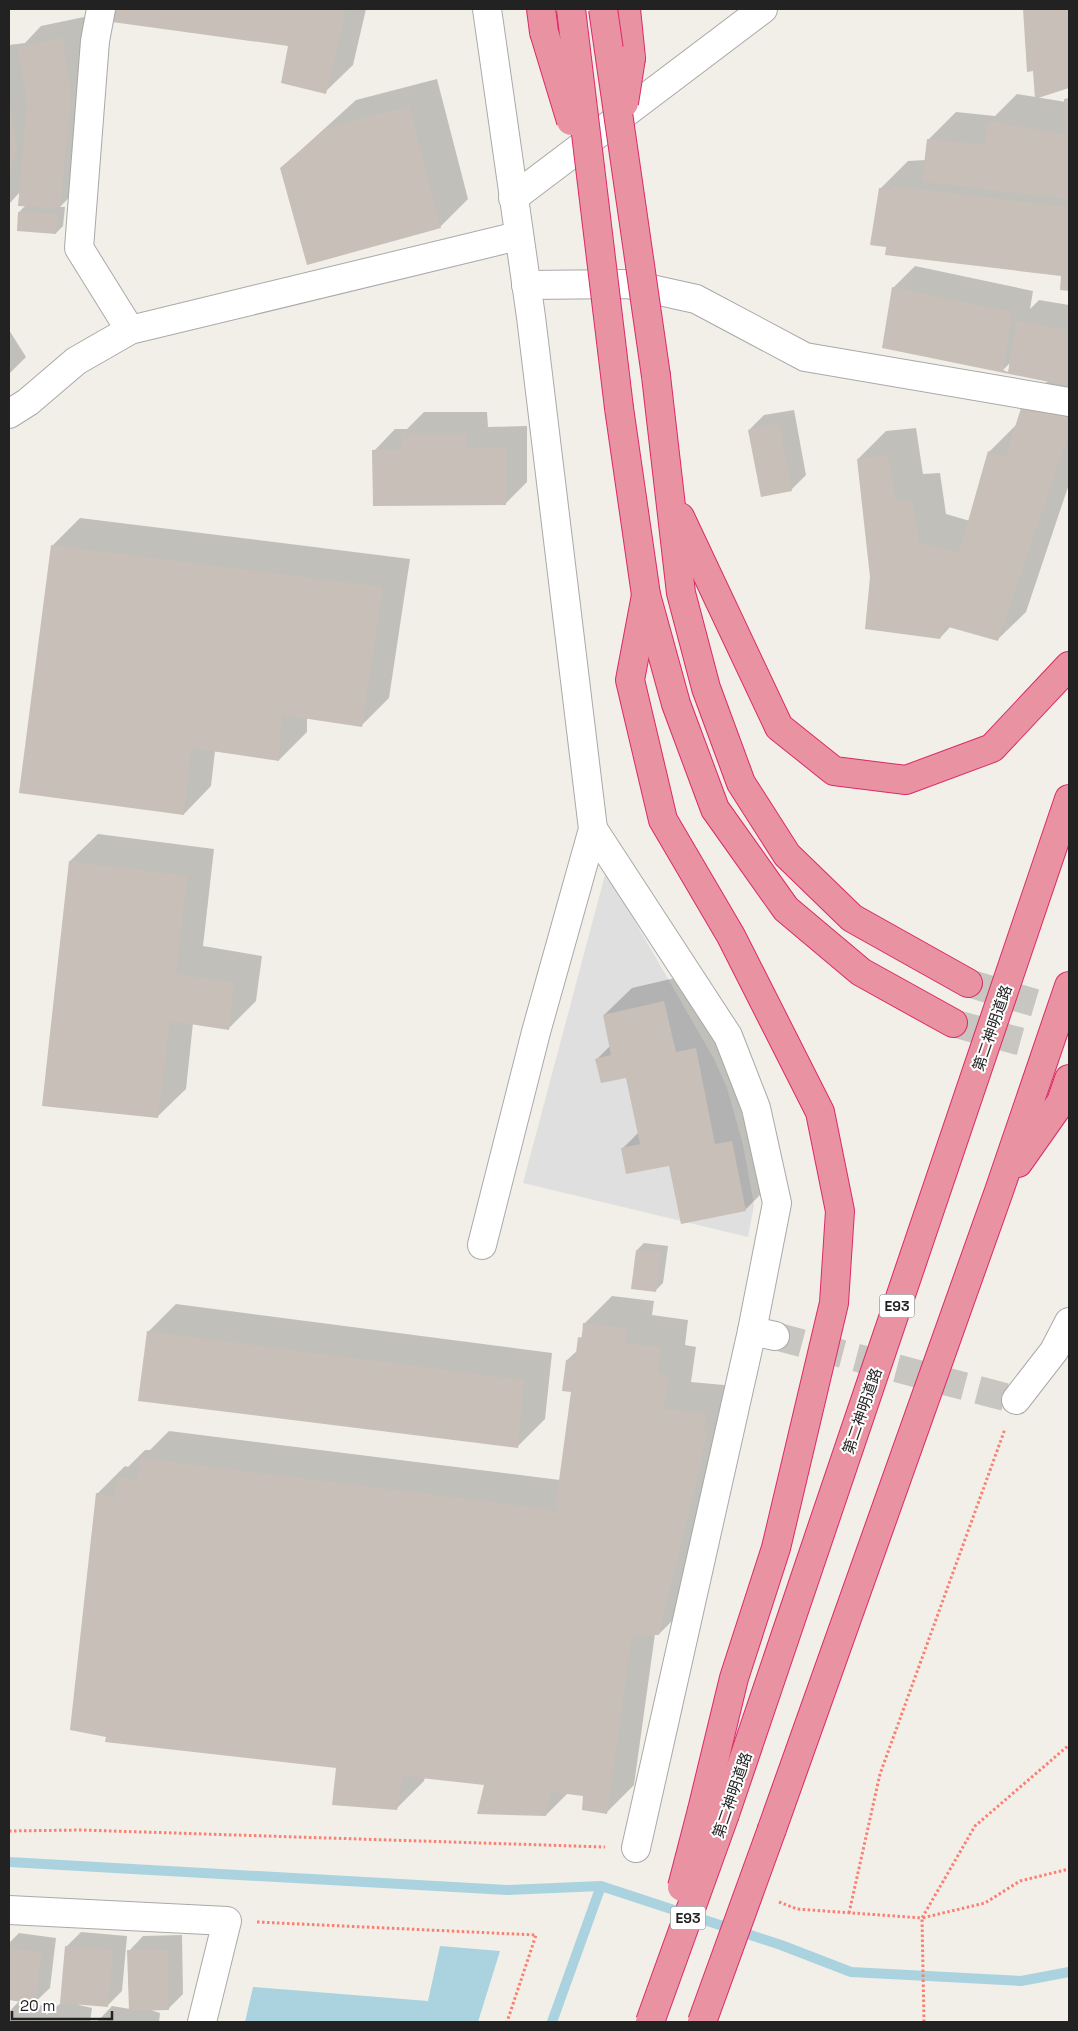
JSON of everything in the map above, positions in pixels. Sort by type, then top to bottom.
[{"type":"highway","points":[[571,9],[591,190],[619,408],[646,595],[676,704],[715,809],[786,909],[861,972],[953,1022]]},
{"type":"highway","points":[[602,9],[656,376],[672,499],[680,593],[706,688],[741,783],[787,855],[852,918],[968,983]]},
{"type":"highway","points":[[620,137],[631,58],[626,9]]},
{"type":"highway","points":[[543,20],[591,190]]},
{"type":"highway","points":[[672,499],[780,727],[834,771],[906,780],[992,748],[1069,666]]},
{"type":"highway","points":[[646,595],[630,680],[664,820],[731,936],[820,1112],[840,1210],[832,1312],[776,1548],[734,1678],[714,1812]]},
{"type":"highway","name":"第二神明道路","points":[[649,2022],[714,1812],[1069,798]]},
{"type":"highway","points":[[702,2022],[999,1191],[1069,986]]},
{"type":"highway","points":[[999,1191],[1061,1102],[1069,1080]]},
{"type":"street","points":[[101,9],[95,41],[79,248],[130,330]]},
{"type":"street","points":[[482,1245],[536,1032],[593,829],[526,285],[487,9]]},
{"type":"street","points":[[513,198],[764,9]]},
{"type":"street","points":[[9,414],[28,402],[76,361],[130,330],[518,236]]},
{"type":"street","points":[[526,285],[628,284],[696,299],[806,357],[1069,402]]},
{"type":"street","points":[[593,829],[728,1036],[756,1108],[777,1203],[764,1333],[636,1848]]},
{"type":"street","points":[[1016,1400],[1054,1351],[1069,1322]]},
{"type":"street","points":[[9,1910],[227,1920],[202,2022]]},
{"type":"path","points":[[849,1913],[880,1774],[1016,1400]]},
{"type":"path","points":[[924,2022],[922,1918],[975,1826],[1069,1745]]},
{"type":"path","points":[[9,1831],[81,1830],[636,1848]]},
{"type":"path","points":[[770,1898],[797,1909],[922,1918],[985,1903],[1020,1880],[1069,1869]]},
{"type":"path","points":[[227,1920],[536,1935],[507,2022]]},
{"type":"shaded area","points":[[606,871],[714,1059],[727,1088],[743,1145],[754,1205],[748,1237],[523,1183]]},
{"type":"water","points":[[440,1946],[500,1951],[478,2022],[245,2022],[253,1987],[428,2001]]},
{"type":"building","points":[[110,9],[346,9],[326,94],[281,83],[288,46],[112,22]]},
{"type":"building","points":[[1023,9],[1069,9],[1069,88],[1035,99],[1033,71],[1027,72]]},
{"type":"building","points":[[63,38],[71,98],[60,208],[18,206],[27,105],[18,47]]},
{"type":"building","points":[[1069,98],[1069,199],[922,182],[927,139],[985,145],[988,121],[1065,134],[1064,99]]},
{"type":"building","points":[[9,99],[17,149],[9,173]]},
{"type":"building","points":[[409,106],[441,228],[307,265],[280,168],[327,128]]},
{"type":"building","points":[[893,186],[1069,207],[1069,291],[1060,290],[1061,276],[885,255],[886,247],[870,245],[879,188],[892,189]]},
{"type":"building","points":[[18,212],[58,214],[56,234],[17,231]]},
{"type":"building","points":[[892,287],[1012,312],[1003,370],[1008,372],[1017,321],[1069,330],[1069,386],[882,348]]},
{"type":"building","points":[[1022,405],[1069,416],[1069,433],[998,641],[945,626],[940,639],[865,629],[870,577],[857,459],[888,455],[896,501],[912,500],[919,542],[959,553],[988,451],[1005,458]]},
{"type":"building","points":[[779,423],[792,491],[761,497],[748,430]]},
{"type":"building","points":[[401,433],[466,433],[467,448],[506,447],[506,505],[373,506],[372,450],[401,449]]},
{"type":"building","points":[[51,545],[383,587],[362,727],[282,715],[279,761],[191,748],[184,815],[19,793]]},
{"type":"building","points":[[69,861],[187,876],[176,974],[234,983],[229,1030],[170,1021],[158,1118],[42,1106]]},
{"type":"building","points":[[664,1001],[676,1052],[696,1048],[715,1144],[732,1141],[746,1211],[681,1224],[669,1166],[626,1174],[621,1148],[640,1144],[626,1078],[601,1083],[595,1059],[611,1055],[603,1015]]},
{"type":"building","points":[[636,1250],[661,1253],[656,1292],[631,1289]]},
{"type":"building","points":[[583,1323],[627,1328],[625,1343],[661,1347],[658,1372],[669,1375],[664,1409],[707,1413],[704,1431],[708,1432],[659,1635],[632,1635],[607,1814],[582,1810],[583,1796],[551,1792],[546,1816],[477,1814],[484,1785],[403,1776],[397,1810],[332,1805],[336,1768],[105,1742],[106,1737],[70,1730],[96,1493],[114,1496],[117,1477],[138,1480],[140,1458],[555,1510],[571,1392],[562,1391],[566,1360],[575,1361],[578,1337],[582,1338]]},
{"type":"building","points":[[147,1331],[524,1380],[518,1448],[138,1401]]},
{"type":"building","points":[[65,1946],[113,1950],[108,2007],[60,2003]]},
{"type":"building","points":[[9,1948],[42,1952],[35,2004],[9,2000]]},
{"type":"building","points":[[127,1950],[168,1950],[169,2010],[129,2011]]},
{"type":"building","points":[[44,2016],[74,2021],[74,2022],[43,2022]]},
{"type":"building","points":[[9,2017],[35,2021],[35,2022],[9,2022]]},
{"type":"waterway","points":[[9,1862],[507,1890],[601,1886],[781,1945],[851,1972],[1021,1981],[1069,1972]]},
{"type":"waterway","points":[[552,2022],[601,1886]]},
{"type":"tunnel","points":[[968,983],[1069,1013]]},
{"type":"tunnel","points":[[953,1023],[1069,1055]]},
{"type":"tunnel","points":[[775,1336],[1016,1400]]}]
